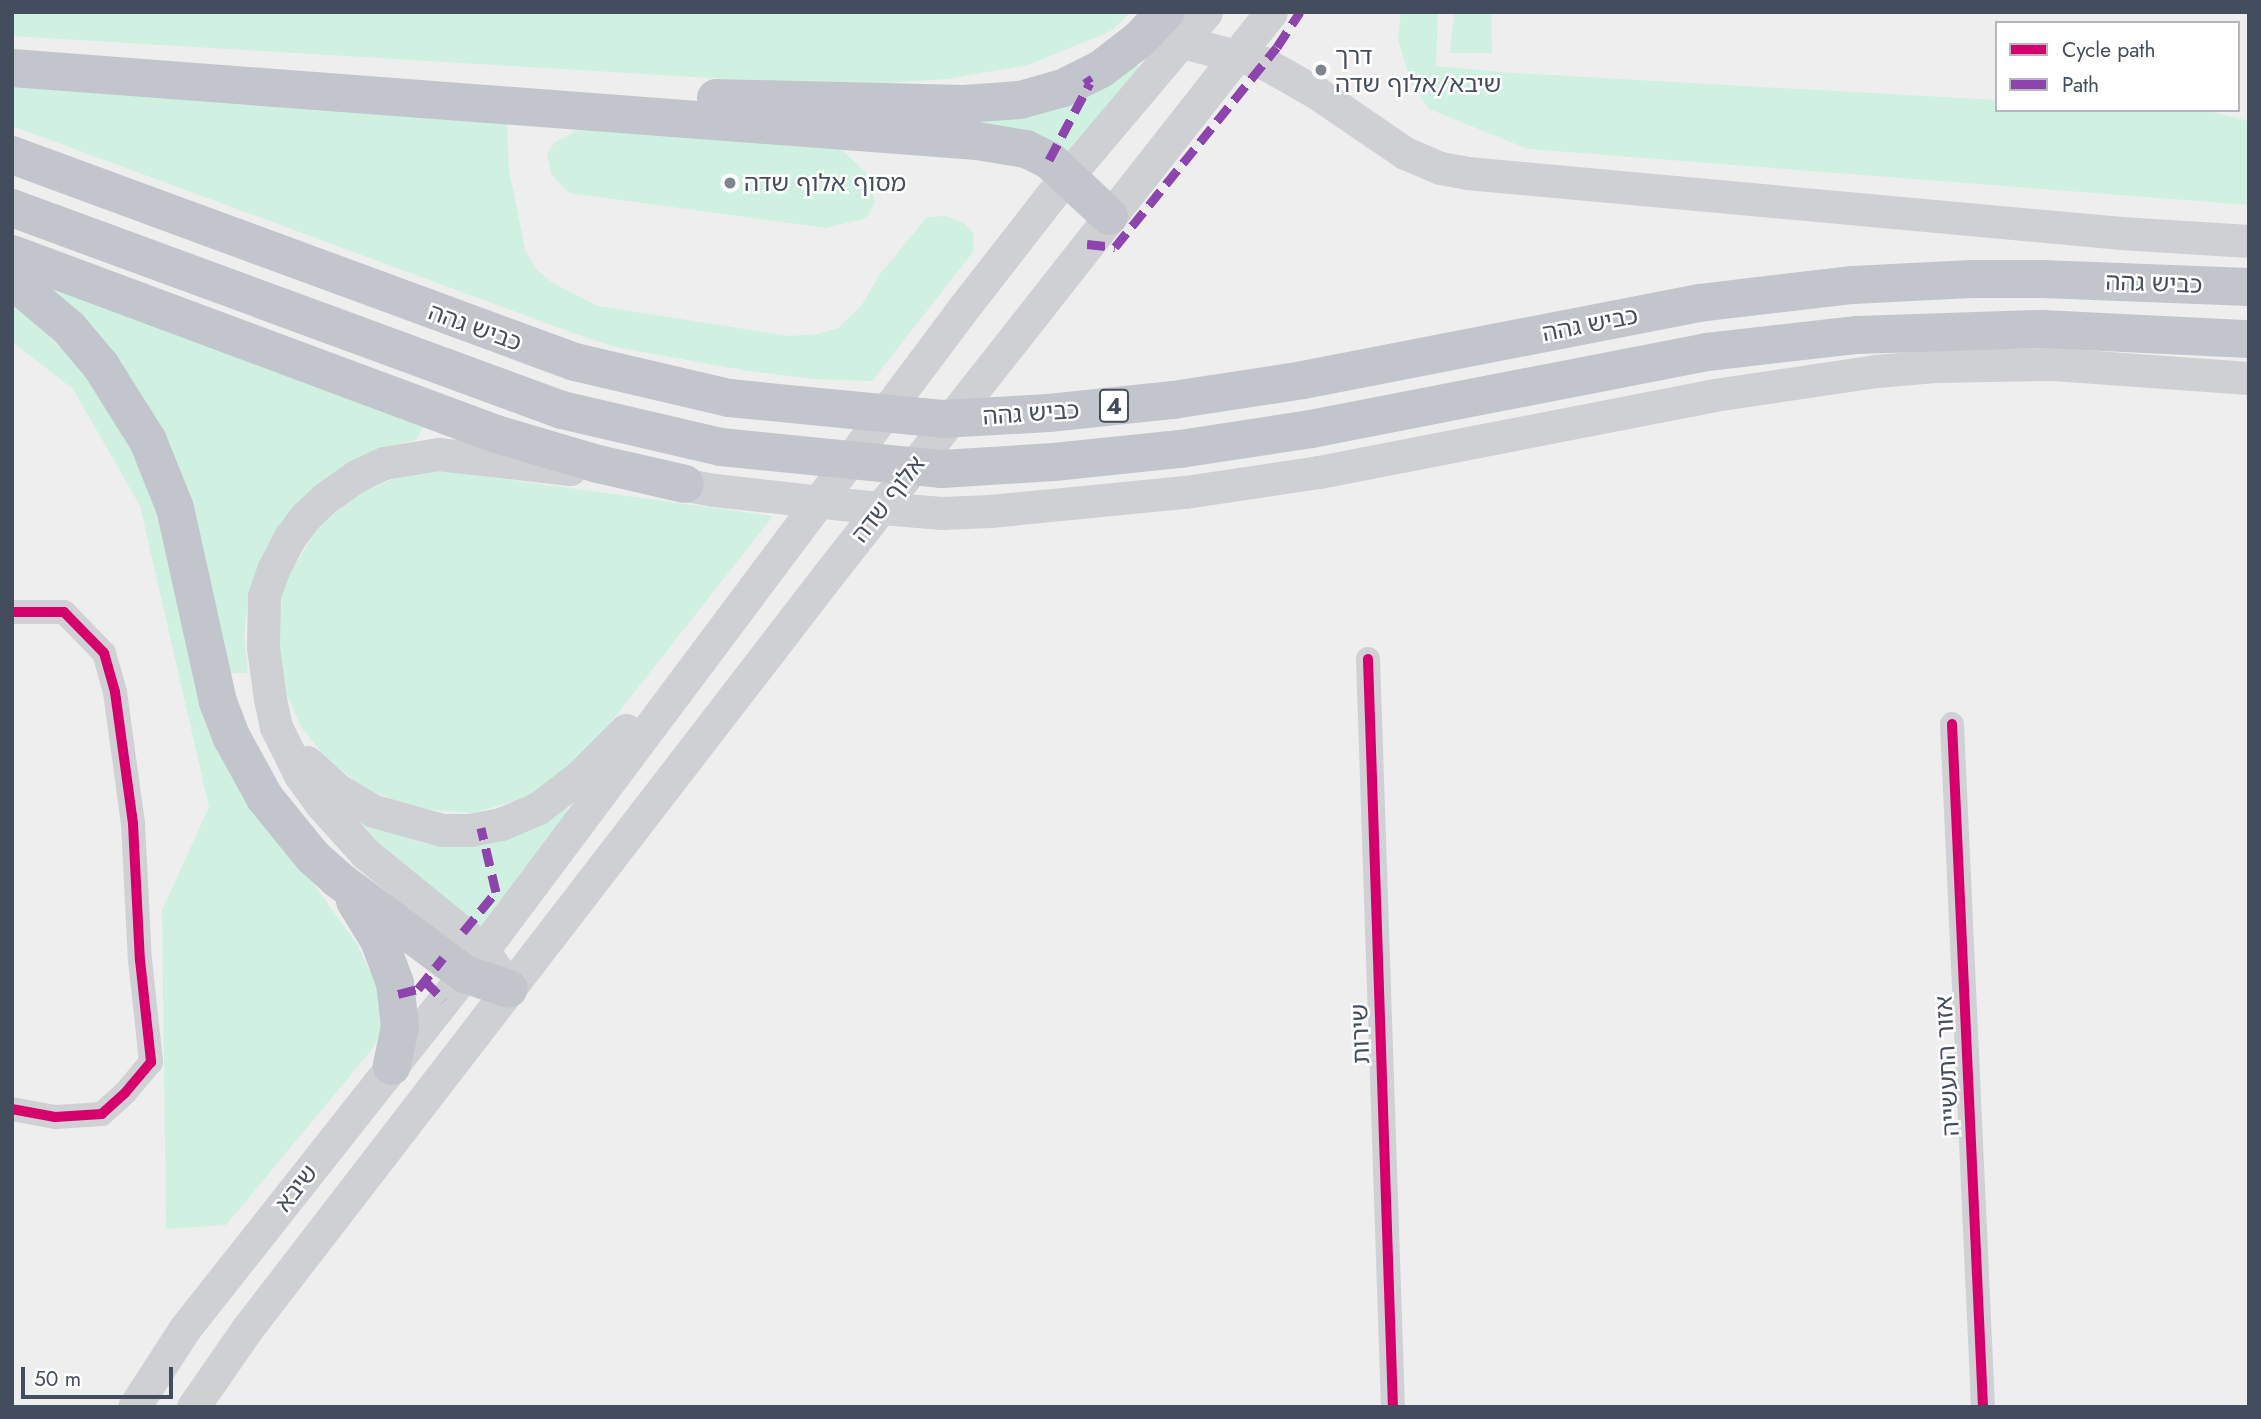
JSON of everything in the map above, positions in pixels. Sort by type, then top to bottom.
[{"type":"highway","points":[[257,87],[992,103],[1020,100],[1082,80],[1173,27]]},
{"type":"highway","points":[[12,68],[977,141],[1026,149],[1049,160],[1109,216]]},
{"type":"highway","name":"כביש גהה","points":[[12,155],[575,362],[729,398],[943,419],[1049,413],[1173,400],[1303,380],[1699,303],[1853,285],[1971,279],[2042,279],[2249,287]]},
{"type":"highway","name":"כביש גהה","points":[[12,208],[562,410],[721,447],[942,469],[1054,462],[1180,449],[1311,429],[1707,352],[1857,335],[2042,329],[2249,339]]},
{"type":"highway","points":[[12,254],[496,434],[598,464],[685,484]]},
{"type":"highway","points":[[12,280],[69,328],[101,366],[148,441],[164,475],[175,508],[208,662],[232,738],[265,798],[313,857],[336,878],[367,916],[392,970],[400,1018],[392,1066]]},
{"type":"highway","points":[[336,878],[474,961],[509,989]]},
{"type":"main road","points":[[1206,12],[1173,27],[1067,177],[965,306],[768,565],[474,961],[335,822],[287,754],[270,699],[263,634],[264,596],[272,570],[290,537],[306,516],[325,498],[356,476],[400,459],[438,454],[685,484],[714,490],[858,506],[942,513],[990,511],[1185,492],[1319,472],[1714,396],[1876,372],[1947,365],[2053,364],[2249,379]]},
{"type":"main road","points":[[1270,14],[1270,33],[1278,47],[1317,93]]},
{"type":"main road","name":"אלוף שדה","points":[[509,989],[828,575],[1270,14]]},
{"type":"main road","points":[[1173,27],[1264,63],[1317,93],[1405,153],[1440,167],[1467,173],[2121,233],[2249,241]]},
{"type":"main road","points":[[270,699],[300,755],[338,790],[396,818],[442,830],[470,830],[518,818],[555,797],[701,657]]},
{"type":"main road","name":"שיבא","points":[[134,1407],[186,1327],[474,961]]},
{"type":"main road","name":"שיבא","points":[[193,1407],[247,1329],[509,989]]},
{"type":"street","points":[[12,612],[64,612],[104,653],[115,692],[133,824],[140,961],[151,1062],[125,1093],[102,1114],[54,1116],[12,1110]]},
{"type":"street","name":"שירות","points":[[1368,659],[1394,1407]]},
{"type":"street","name":"אזור התעשייה","points":[[1952,724],[1983,1407]]},
{"type":"green space","points":[[12,12],[1131,12],[1111,31],[1028,65],[947,79],[843,86],[12,36]]},
{"type":"green space","points":[[1401,12],[1438,12],[1436,66],[1513,73],[1995,100],[1995,112],[2212,112],[2249,121],[2249,205],[1528,149],[1429,109],[1411,83],[1398,40]]},
{"type":"green space","points":[[1454,12],[1491,12],[1492,53],[1450,53]]},
{"type":"green space","points":[[1132,56],[1141,71],[1069,159],[955,113]]},
{"type":"green space","points":[[12,84],[507,124],[509,170],[525,249],[537,270],[553,283],[598,306],[790,336],[817,334],[838,328],[861,306],[880,274],[927,217],[946,216],[965,224],[974,234],[973,252],[872,381],[814,379],[742,370],[615,347],[570,332],[12,126]]},
{"type":"green space","points":[[579,129],[842,150],[866,173],[875,202],[869,215],[863,219],[826,228],[569,193],[551,174],[547,154],[554,143]]},
{"type":"green space","points":[[45,276],[426,422],[416,440],[379,449],[249,593],[244,634],[248,673],[231,673],[198,529],[44,289]]},
{"type":"green space","points":[[12,306],[38,325],[105,393],[153,488],[203,681],[310,879],[357,944],[382,996],[385,1021],[374,1047],[226,1225],[166,1229],[162,910],[209,807],[140,506],[73,389],[12,342]]},
{"type":"green space","points":[[439,470],[773,516],[585,755],[544,788],[521,799],[474,813],[425,809],[401,803],[363,787],[328,760],[301,727],[286,693],[277,635],[281,600],[288,577],[318,527],[364,490],[404,475]]},
{"type":"green space","points":[[334,795],[396,833],[418,842],[447,846],[563,806],[572,812],[479,936],[366,844]]},
{"type":"marked path","points":[[1087,244],[1115,247],[1277,47],[1300,12]]},
{"type":"marked path","points":[[1049,160],[1090,83],[1086,77]]},
{"type":"marked path","points":[[463,932],[496,892],[481,828]]},
{"type":"marked path","points":[[398,994],[418,989],[443,958]]},
{"type":"marked path","points":[[425,981],[444,1000]]},
{"type":"cycle path","points":[[12,612],[64,612],[104,653],[115,692],[133,824],[140,960],[151,1062],[125,1093],[102,1114],[55,1117],[12,1109]]},
{"type":"cycle path","points":[[1368,659],[1393,1407]]},
{"type":"cycle path","points":[[1952,724],[1983,1407]]},
{"type":"place","name":"דרך שיבא/אלוף שדה","points":[[1321,70]]},
{"type":"place","name":"מסוף אלוף שדה","points":[[730,183]]}]
